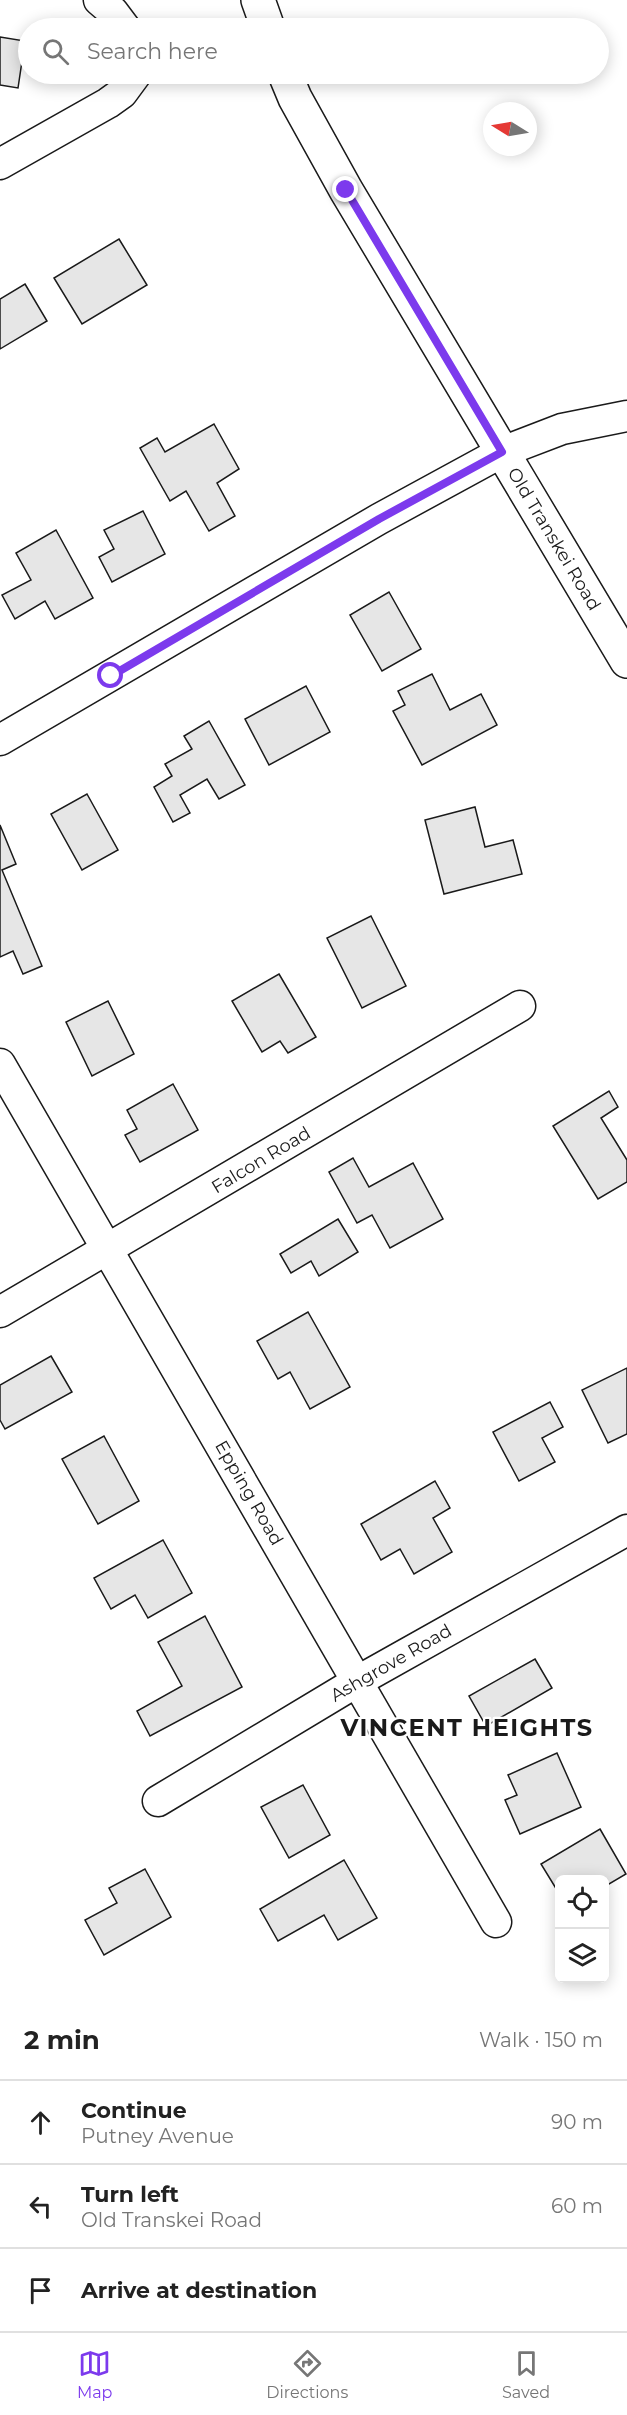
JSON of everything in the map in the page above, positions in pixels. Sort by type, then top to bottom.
[{"type":"main road","points":[[258,0],[264,18]]},
{"type":"main road","name":"Old Transkei Road","points":[[289,84],[346,190],[627,661]]},
{"type":"street","points":[[99,0],[118,18]]},
{"type":"street","points":[[0,164],[101,109],[122,93],[129,84]]},
{"type":"street","points":[[0,740],[379,519],[502,452],[562,429],[627,416]]},
{"type":"street","name":"Falcon Road","points":[[0,1312],[109,1250],[520,1006]]},
{"type":"street","name":"Epping Road","points":[[0,1064],[496,1923]]},
{"type":"street","name":"Ashgrove Road","points":[[159,1801],[358,1681],[627,1530]]},
{"type":"building","points":[[0,37],[18,40],[18,88],[0,85]]},
{"type":"building","points":[[119,239],[147,285],[82,324],[54,278]]},
{"type":"building","points":[[25,284],[47,321],[0,349],[0,299]]},
{"type":"building","points":[[214,424],[239,469],[217,483],[235,516],[209,531],[186,491],[170,501],[140,448],[157,438],[165,452]]},
{"type":"building","points":[[143,511],[165,554],[112,582],[99,557],[114,549],[104,530]]},
{"type":"building","points":[[56,530],[93,598],[55,619],[45,601],[15,619],[2,595],[31,580],[16,553]]},
{"type":"building","points":[[389,592],[421,649],[382,671],[350,615]]},
{"type":"building","points":[[432,674],[450,710],[481,694],[497,725],[422,765],[393,711],[405,705],[398,691]]},
{"type":"building","points":[[306,686],[330,732],[269,765],[245,719]]},
{"type":"building","points":[[209,721],[245,785],[219,799],[207,779],[180,795],[190,813],[173,822],[154,787],[172,776],[165,764],[192,749],[184,736]]},
{"type":"building","points":[[87,794],[118,850],[82,870],[51,814]]},
{"type":"building","points":[[475,807],[485,847],[513,840],[522,874],[444,894],[425,820]]},
{"type":"building","points":[[0,825],[16,864],[2,870],[42,966],[23,974],[13,951],[0,957]]},
{"type":"building","points":[[371,916],[406,986],[362,1008],[327,938]]},
{"type":"building","points":[[279,974],[316,1037],[288,1053],[280,1041],[262,1052],[232,1001]]},
{"type":"building","points":[[108,1001],[134,1054],[92,1076],[66,1022]]},
{"type":"building","points":[[173,1084],[198,1130],[140,1162],[125,1135],[137,1129],[127,1110]]},
{"type":"building","points":[[609,1091],[618,1107],[601,1118],[627,1160],[627,1182],[598,1199],[553,1126]]},
{"type":"building","points":[[353,1158],[369,1187],[413,1163],[443,1219],[390,1248],[372,1215],[357,1223],[329,1172]]},
{"type":"building","points":[[338,1219],[358,1252],[319,1276],[311,1261],[291,1273],[280,1254]]},
{"type":"building","points":[[308,1312],[350,1387],[310,1409],[290,1372],[278,1379],[257,1341]]},
{"type":"building","points":[[51,1356],[72,1392],[5,1429],[0,1420],[0,1385]]},
{"type":"building","points":[[627,1368],[627,1434],[608,1443],[582,1390]]},
{"type":"building","points":[[550,1402],[563,1427],[542,1438],[555,1462],[519,1481],[493,1432]]},
{"type":"building","points":[[104,1436],[139,1501],[98,1524],[62,1459]]},
{"type":"building","points":[[435,1481],[450,1508],[433,1518],[452,1552],[414,1574],[400,1549],[381,1560],[361,1524]]},
{"type":"building","points":[[163,1540],[192,1593],[148,1618],[135,1595],[111,1609],[94,1578]]},
{"type":"building","points":[[205,1616],[242,1687],[150,1736],[137,1711],[182,1686],[158,1642]]},
{"type":"building","points":[[535,1659],[552,1688],[486,1726],[469,1696]]},
{"type":"building","points":[[557,1753],[581,1807],[520,1834],[505,1800],[517,1795],[508,1775]]},
{"type":"building","points":[[303,1785],[330,1835],[289,1858],[261,1807]]},
{"type":"building","points":[[600,1829],[626,1874],[609,1884],[609,1875],[555,1875],[555,1887],[541,1864]]},
{"type":"building","points":[[344,1860],[377,1918],[338,1940],[324,1915],[278,1941],[260,1909]]},
{"type":"building","points":[[145,1869],[171,1917],[104,1955],[85,1920],[117,1903],[109,1888]]},
{"type":"district","name":"VINCENT HEIGHTS","points":[[467,1728]]},
{"type":"route","points":[[111,676],[379,519],[502,452],[346,190]]}]
